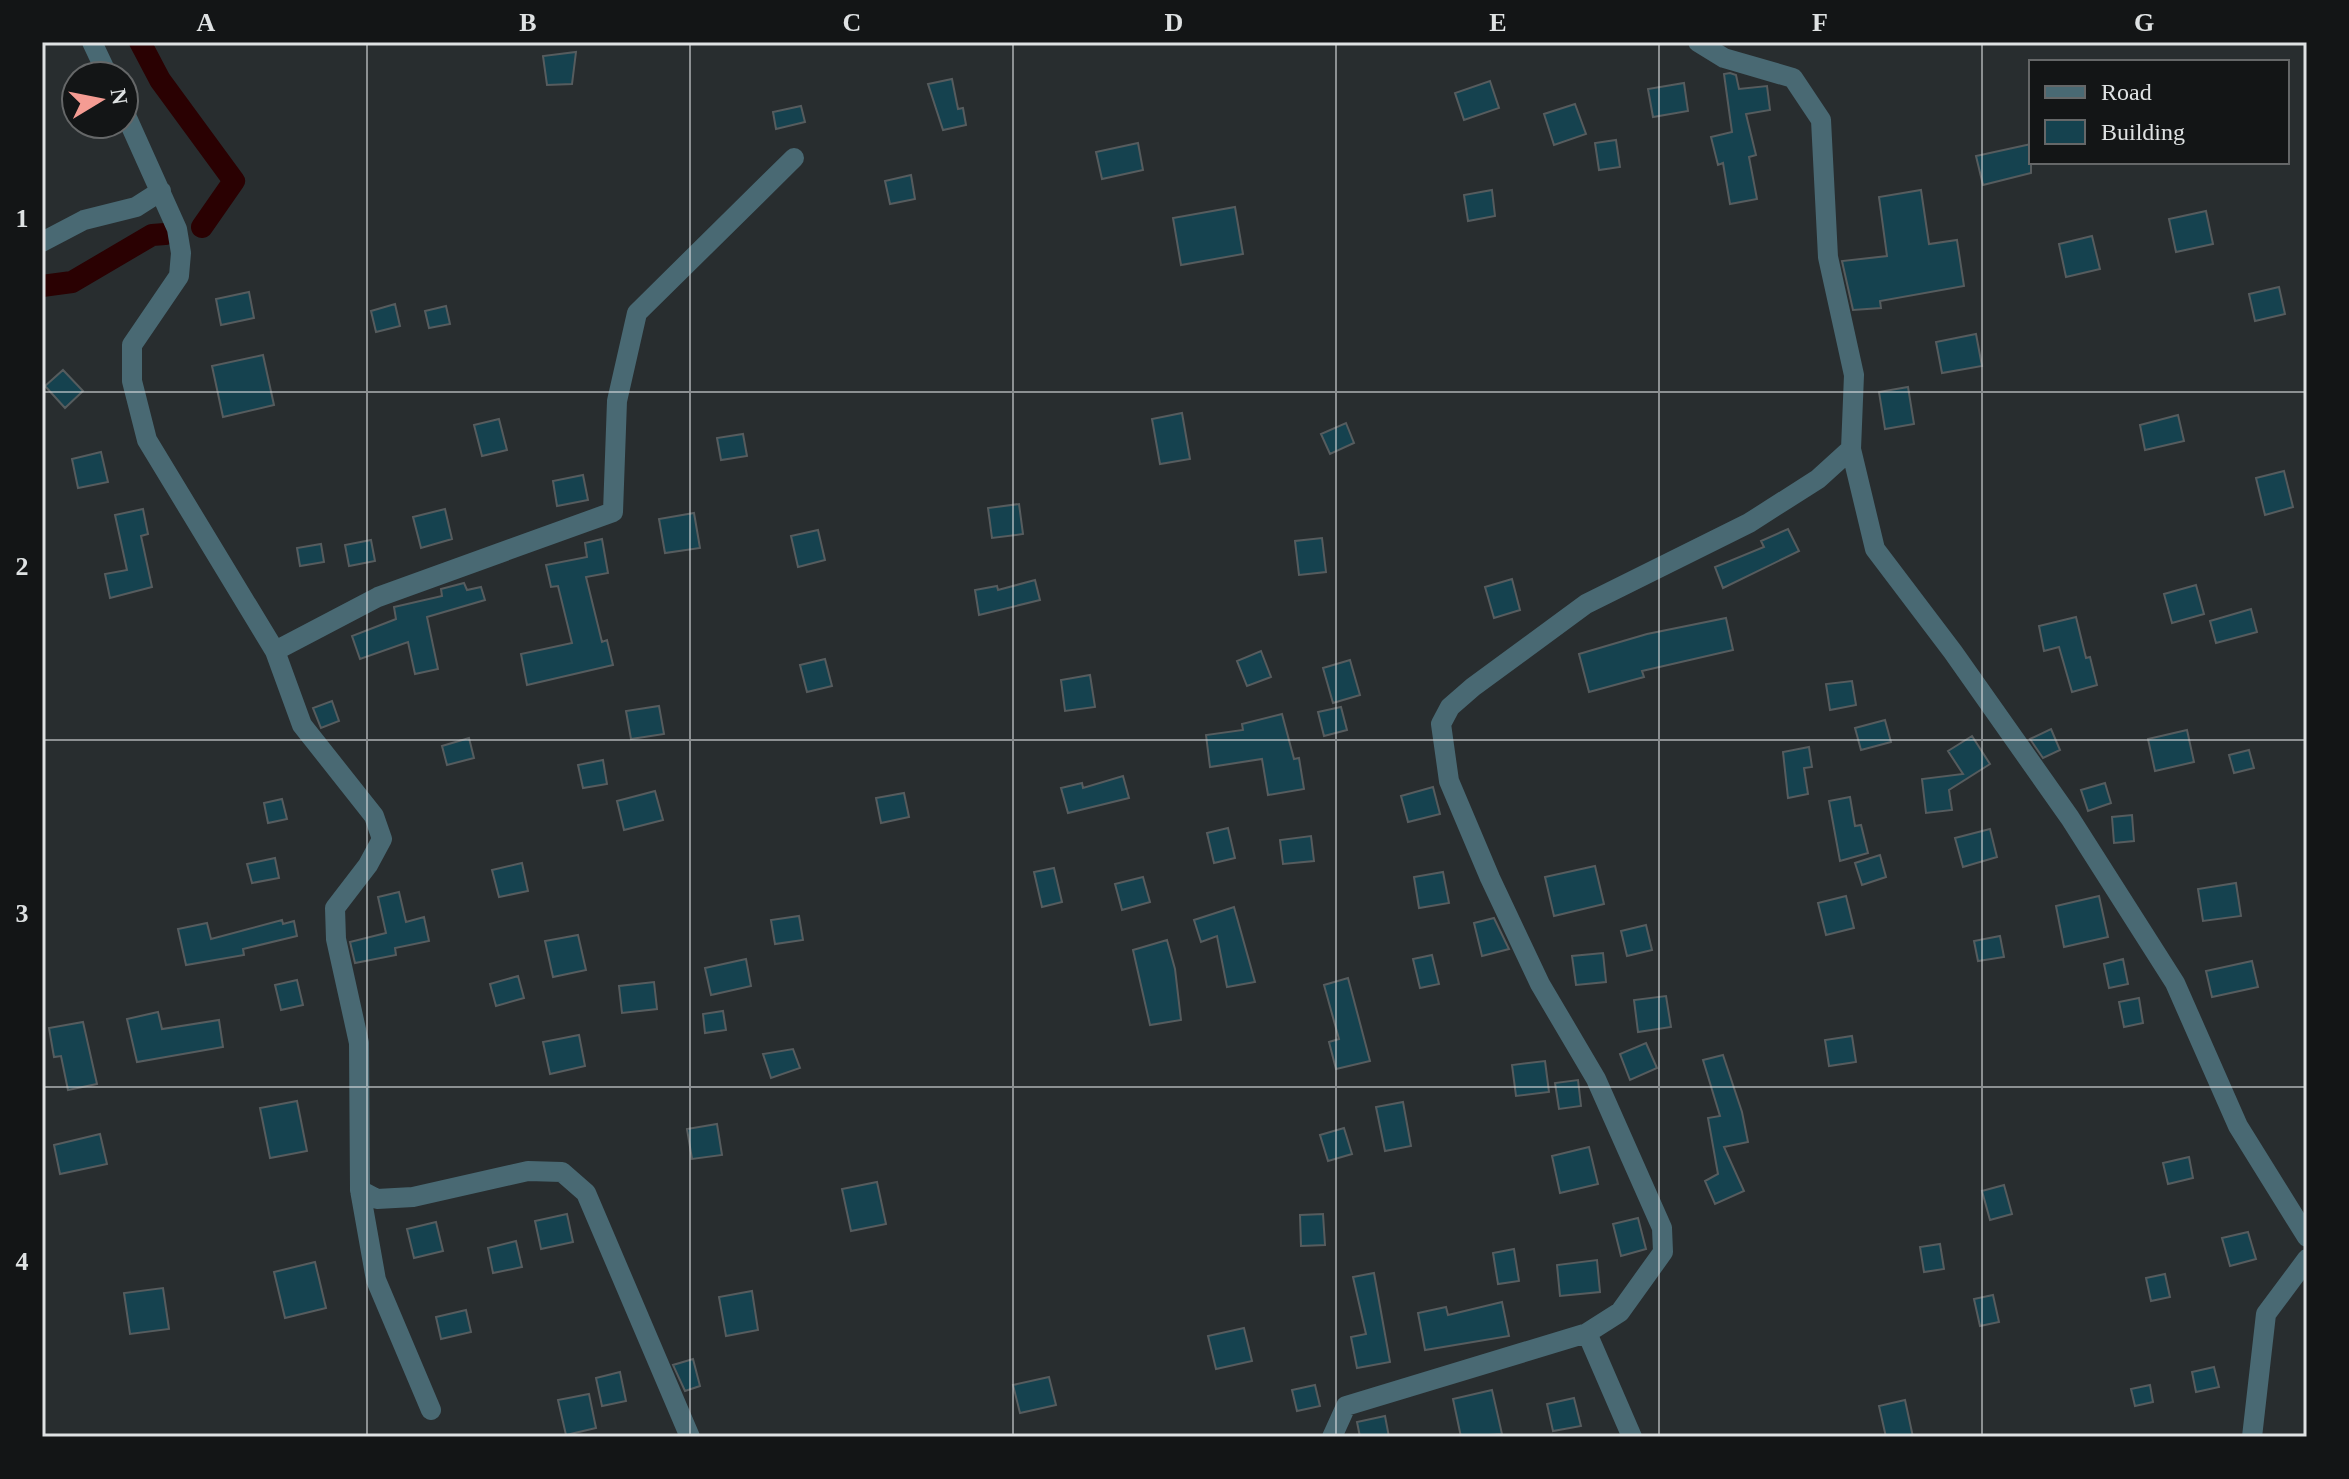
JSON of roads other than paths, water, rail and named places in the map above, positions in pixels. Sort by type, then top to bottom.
[{"type":"street","points":[[1698,42],[1724,58],[1793,78],[1821,120],[1828,257],[1854,375],[1851,449],[1875,549],[1953,652],[2070,818],[2175,983],[2238,1126],[2307,1237]]},
{"type":"street","points":[[137,140],[177,229],[181,253],[179,276],[132,345],[132,381],[147,440],[275,651],[302,725],[374,816],[382,839],[368,865],[335,908],[336,939],[359,1043],[360,1190],[376,1280],[431,1410]]},
{"type":"street","points":[[275,651],[378,597],[613,512],[617,401],[637,313],[794,158]]},
{"type":"street","points":[[42,242],[84,220],[136,207],[161,191]]},
{"type":"street","points":[[1332,1437],[1346,1406],[1587,1333],[1620,1312],[1663,1252],[1662,1228],[1596,1079],[1540,984],[1449,781],[1441,724],[1450,707],[1473,687],[1586,604],[1749,523],[1818,479],[1851,449]]},
{"type":"street","points":[[360,1190],[377,1199],[413,1197],[528,1171],[562,1172],[586,1193],[690,1437]]},
{"type":"street","points":[[2252,1437],[2266,1314],[2307,1259]]},
{"type":"street","points":[[1587,1333],[1632,1437]]},
{"type":"waterway","points":[[140,42],[160,80],[234,181],[202,227]]},
{"type":"waterway","points":[[42,286],[72,282],[152,235],[165,234]]}]
